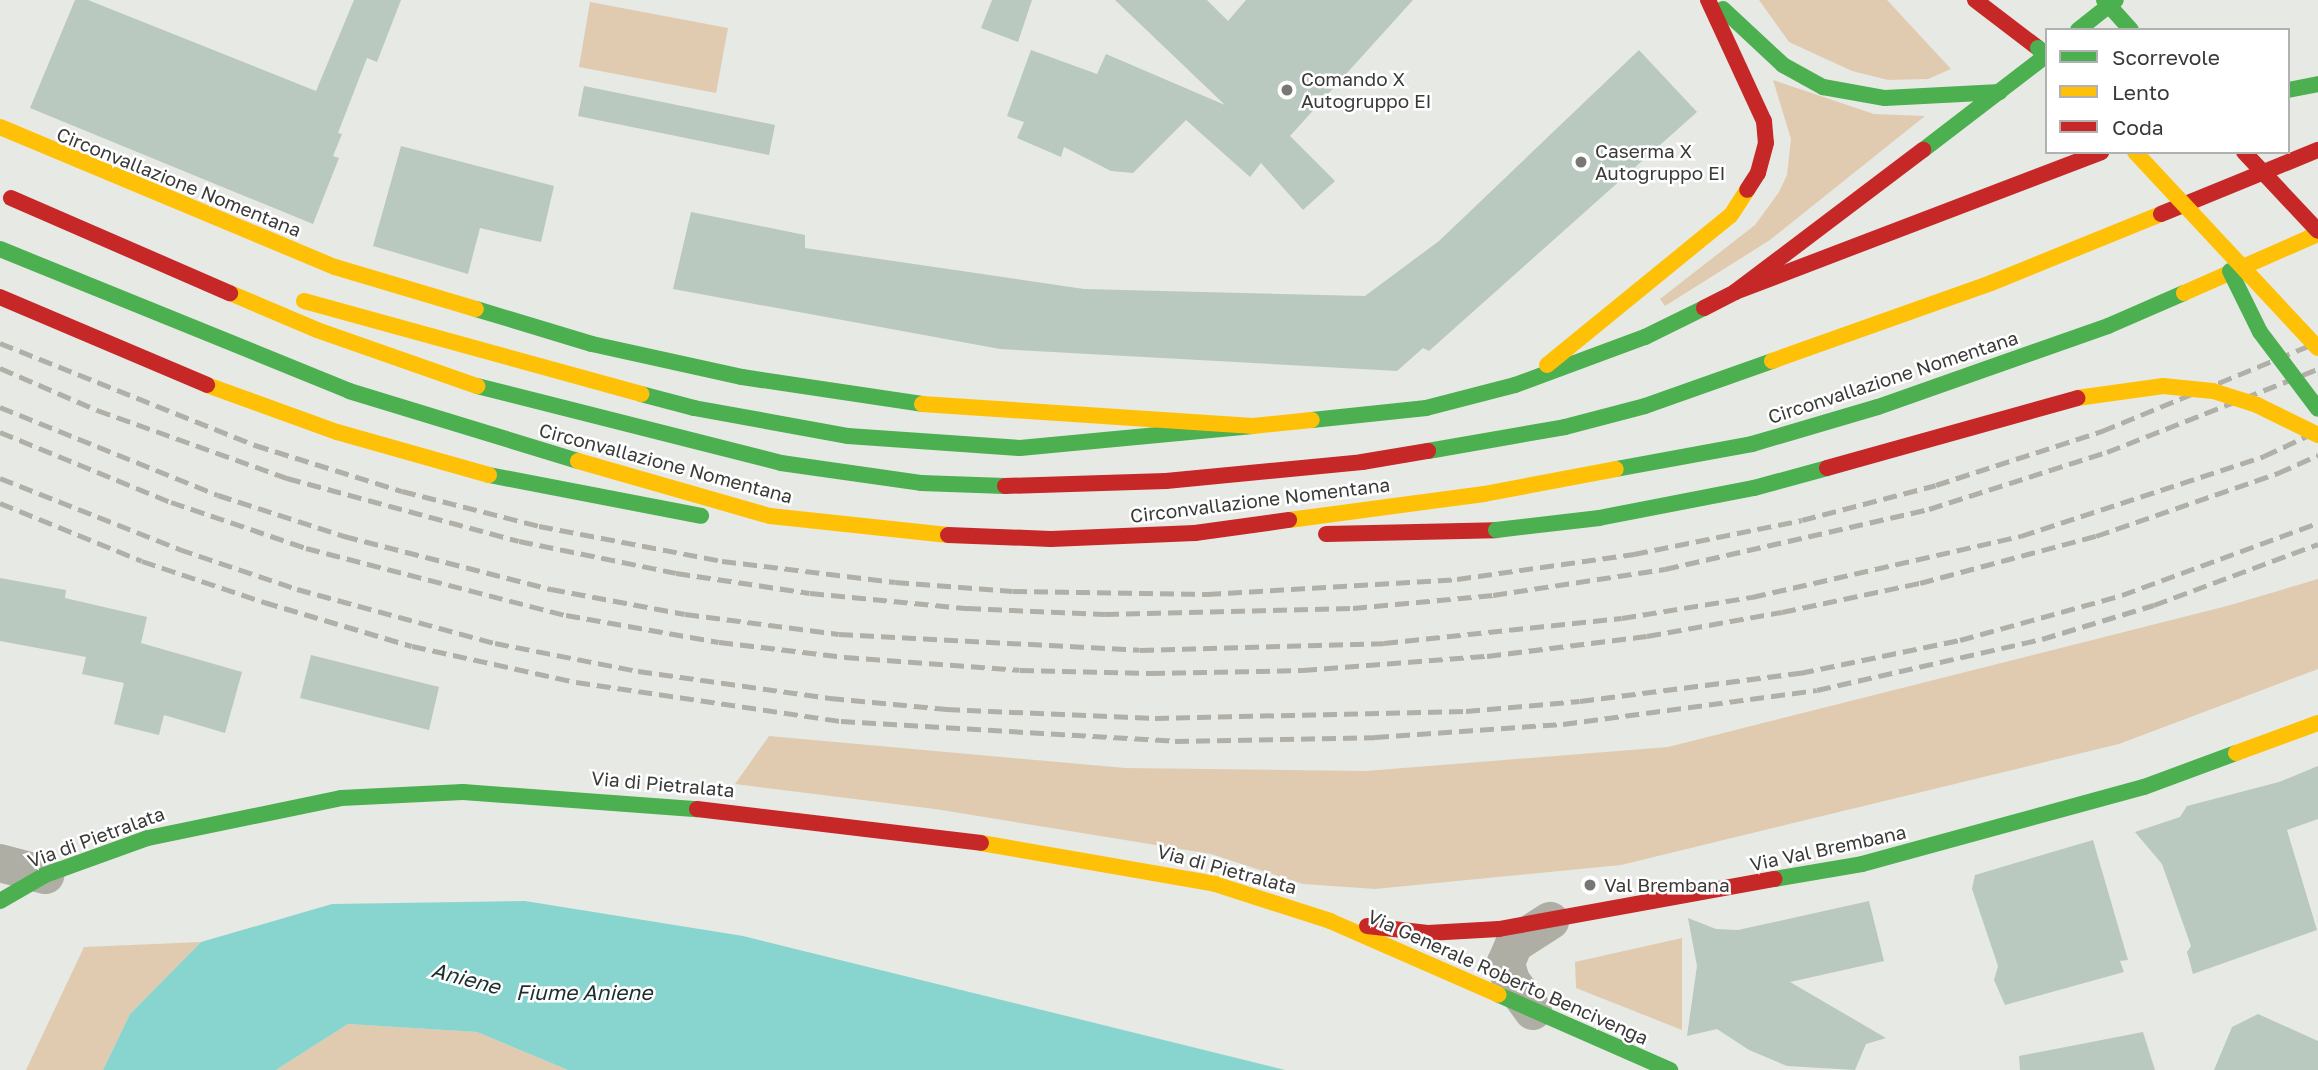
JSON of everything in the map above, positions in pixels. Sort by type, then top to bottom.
[{"type":"main road","points":[[1529,380],[1731,215],[1752,188],[1765,151],[1763,121],[1708,0]]},
{"type":"main road","points":[[1713,0],[1783,65],[1823,87],[1885,98],[2000,92]]},
{"type":"main road","points":[[1975,0],[2045,54]]},
{"type":"main road","points":[[2104,0],[2129,28]]},
{"type":"main road","points":[[2081,28],[2116,0]]},
{"type":"main road","name":"Circonvallazione Nomentana","points":[[0,127],[113,178],[335,267],[592,344],[742,377],[904,403],[1253,426],[1394,414],[1529,380],[1610,352],[1735,292],[2045,58]]},
{"type":"main road","points":[[2290,90],[2318,84]]},
{"type":"main road","name":"Circonvallazione Nomentana","points":[[11,198],[317,330],[496,393],[735,454],[921,483],[1016,487],[1166,481],[1448,450],[1645,406],[1992,282],[2318,150]]},
{"type":"main road","points":[[1735,292],[2096,154]]},
{"type":"main road","points":[[2136,154],[2318,348]]},
{"type":"main road","points":[[2246,154],[2318,233]]},
{"type":"main road","name":"Circonvallazione Nomentana","points":[[0,249],[349,391],[445,423],[770,516],[859,529],[999,539],[1195,533],[1563,481],[1693,458],[1817,427],[2108,326],[2318,233]]},
{"type":"main road","points":[[2216,240],[2260,332],[2318,409]]},
{"type":"main road","points":[[135,253],[648,396],[806,430],[910,443],[1020,448],[1108,443],[1253,426]]},
{"type":"main road","points":[[0,297],[173,372],[384,446],[490,475],[676,514],[770,516]]},
{"type":"main road","points":[[1195,533],[1429,536],[1599,518],[1754,488],[2097,392],[2162,386],[2213,391],[2266,408],[2318,435]]},
{"type":"main road","name":"Via Val Brembana","points":[[1330,921],[1444,933],[1550,921],[1862,864],[1941,845],[2144,787],[2318,723]]},
{"type":"main road","name":"Via di Pietralata","points":[[0,901],[45,875],[148,838],[254,812],[341,798],[463,792],[755,813],[1059,853],[1215,884],[1330,921]]},
{"type":"main road","name":"Via Generale Roberto Bencivenga","points":[[1330,921],[1670,1070]]},
{"type":"street","points":[[0,863],[45,875]]},
{"type":"street","points":[[1533,1011],[1511,981],[1506,962],[1514,944],[1550,921]]},
{"type":"shaded area","points":[[1759,0],[1887,0],[1951,69],[1928,79],[1888,80],[1852,71],[1789,42]]},
{"type":"shaded area","points":[[590,2],[728,28],[716,93],[579,67]]},
{"type":"shaded area","points":[[1773,80],[1874,114],[1925,116],[1770,240],[1665,306],[1660,299],[1755,225],[1779,192],[1787,175],[1791,139]]},
{"type":"shaded area","points":[[2318,579],[2318,669],[2119,744],[1621,865],[1375,889],[1303,884],[1211,854],[935,809],[735,784],[769,736],[1125,768],[1366,771],[1668,747],[2227,606]]},
{"type":"shaded area","points":[[1682,938],[1682,1030],[1576,988],[1575,962]]},
{"type":"shaded area","points":[[201,942],[130,1014],[103,1070],[26,1070],[84,947]]},
{"type":"shaded area","points":[[348,1024],[477,1032],[568,1070],[276,1070]]},
{"type":"water","name":"Fiume Aniene","points":[[525,901],[743,936],[1285,1070],[568,1070],[477,1032],[348,1024],[276,1070],[103,1070],[130,1014],[201,942],[332,904]]},
{"type":"building","points":[[75,0],[88,0],[316,91],[354,0],[401,0],[377,62],[367,58],[338,133],[342,134],[333,156],[339,158],[313,224],[30,108]]},
{"type":"building","points":[[992,0],[1032,0],[1018,42],[981,28]]},
{"type":"building","points":[[1115,0],[1207,0],[1228,21],[1246,0],[1413,0],[1290,136],[1335,181],[1303,210],[1261,163],[1250,177],[1186,120],[1133,173],[1111,171],[1064,147],[1061,157],[1017,138],[1024,122],[1007,116],[1031,50],[1097,74],[1106,54],[1225,105]]},
{"type":"building","name":"Caserma X Autogruppo EI","points":[[1639,50],[1697,112],[1429,351],[1423,348],[1397,371],[1000,349],[673,289],[691,212],[805,235],[805,248],[1084,289],[1365,296],[1439,241]]},
{"type":"building","points":[[584,86],[775,125],[769,155],[578,116]]},
{"type":"building","points":[[401,146],[554,186],[541,242],[480,228],[468,274],[373,246]]},
{"type":"building","points":[[0,578],[66,590],[65,598],[147,617],[141,643],[242,672],[225,733],[164,715],[159,735],[114,724],[124,683],[82,674],[86,657],[0,641]]},
{"type":"building","points":[[311,655],[439,687],[429,730],[300,698]]},
{"type":"building","points":[[2318,766],[2318,819],[2287,830],[2317,930],[2193,974],[2187,952],[2191,946],[2162,864],[2135,832],[2180,817],[2187,806],[2279,782]]},
{"type":"building","points":[[2093,840],[2128,960],[2120,961],[2124,972],[2005,1005],[1994,980],[1998,966],[1972,889],[1975,875]]},
{"type":"building","points":[[1869,901],[1884,961],[1790,982],[1886,1038],[1866,1044],[1855,1070],[1787,1066],[1749,1050],[1717,1029],[1687,1036],[1697,966],[1688,918],[1716,929],[1738,930]]},
{"type":"building","points":[[2258,1014],[2318,1041],[2318,1070],[2214,1070],[2232,1027]]},
{"type":"building","points":[[2143,1032],[2155,1070],[2020,1070],[2019,1056]]},
{"type":"railway","points":[[0,343],[255,445],[402,491],[539,526],[722,561],[895,582],[1013,591],[1207,594],[1457,579],[1634,554],[1802,520],[1936,485],[2102,431],[2318,342]]},
{"type":"railway","points":[[0,368],[97,410],[287,478],[519,541],[676,573],[810,593],[967,608],[1105,614],[1353,608],[1493,595],[1665,569],[1929,509],[2107,452],[2318,369]]},
{"type":"railway","points":[[0,407],[218,495],[344,536],[551,589],[685,614],[839,634],[1140,650],[1384,643],[1622,618],[1752,597],[2021,536],[2264,456],[2318,431]]},
{"type":"railway","points":[[0,432],[171,502],[306,548],[566,615],[719,642],[845,657],[1020,670],[1151,673],[1303,670],[1487,656],[1647,636],[1782,612],[1920,583],[2096,536],[2278,473],[2318,455]]},
{"type":"railway","points":[[0,478],[179,549],[297,589],[495,643],[638,671],[830,698],[946,709],[1155,718],[1466,711],[1580,701],[1800,673],[1960,640],[2122,595],[2318,523]]},
{"type":"railway","points":[[0,503],[142,561],[264,602],[412,646],[576,682],[841,721],[1175,741],[1375,737],[1563,724],[1817,690],[2042,639],[2154,605],[2318,544]]},
{"type":"traffic: fast","points":[[2104,0],[2129,28]]},
{"type":"traffic: fast","points":[[2081,28],[2116,0]]},
{"type":"traffic: fast","points":[[1723,9],[1783,65],[1823,87],[1885,98],[2000,92]]},
{"type":"traffic: fast","points":[[2038,48],[2045,55]]},
{"type":"traffic: fast","points":[[1923,150],[2045,57]]},
{"type":"traffic: fast","points":[[2290,90],[2318,84]]},
{"type":"traffic: fast","points":[[0,249],[349,391],[578,461]]},
{"type":"traffic: fast","points":[[2230,271],[2260,332],[2318,409]]},
{"type":"traffic: fast","points":[[1616,469],[1752,444],[1878,407],[2108,326],[2184,293]]},
{"type":"traffic: fast","points":[[1312,420],[1426,408],[1515,385],[1645,337],[1704,308]]},
{"type":"traffic: fast","points":[[476,309],[592,344],[742,377],[922,404]]},
{"type":"traffic: fast","points":[[1428,451],[1565,427],[1645,406],[1772,361]]},
{"type":"traffic: fast","points":[[477,386],[781,463],[921,483],[1005,486]]},
{"type":"traffic: fast","points":[[641,394],[694,408],[848,436],[1020,448],[1253,426]]},
{"type":"traffic: fast","points":[[1496,530],[1599,518],[1754,488],[1827,468]]},
{"type":"traffic: fast","points":[[489,475],[701,516]]},
{"type":"traffic: fast","points":[[1775,879],[1862,864],[2144,787],[2236,753]]},
{"type":"traffic: fast","points":[[0,901],[45,875],[148,838],[341,798],[463,792],[697,809]]},
{"type":"traffic: fast","points":[[1499,995],[1670,1070]]},
{"type":"traffic: slow","points":[[0,127],[335,267],[476,309]]},
{"type":"traffic: slow","points":[[2137,154],[2318,348]]},
{"type":"traffic: slow","points":[[1547,365],[1731,215],[1747,190]]},
{"type":"traffic: slow","points":[[1772,361],[1991,283],[2161,214]]},
{"type":"traffic: slow","points":[[2184,293],[2318,234]]},
{"type":"traffic: slow","points":[[230,293],[317,330],[477,386]]},
{"type":"traffic: slow","points":[[304,301],[641,394]]},
{"type":"traffic: slow","points":[[207,385],[337,432],[489,475]]},
{"type":"traffic: slow","points":[[2077,398],[2163,386],[2213,391],[2257,405],[2318,435]]},
{"type":"traffic: slow","points":[[922,404],[1253,426],[1312,420]]},
{"type":"traffic: slow","points":[[578,461],[770,516],[948,535]]},
{"type":"traffic: slow","points":[[1289,520],[1484,494],[1616,469]]},
{"type":"traffic: slow","points":[[2236,753],[2318,723]]},
{"type":"traffic: slow","points":[[981,843],[1215,884],[1330,921],[1499,995]]},
{"type":"traffic: jam","points":[[1708,0],[1764,121],[1766,143],[1758,173],[1747,190]]},
{"type":"traffic: jam","points":[[1975,0],[2038,48]]},
{"type":"traffic: jam","points":[[1704,308],[1735,292],[1923,150]]},
{"type":"traffic: jam","points":[[2161,214],[2318,150]]},
{"type":"traffic: jam","points":[[1735,292],[2096,154]]},
{"type":"traffic: jam","points":[[2246,154],[2318,231]]},
{"type":"traffic: jam","points":[[11,198],[230,293]]},
{"type":"traffic: jam","points":[[0,297],[207,385]]},
{"type":"traffic: jam","points":[[1827,468],[2077,398]]},
{"type":"traffic: jam","points":[[1005,486],[1166,481],[1362,462],[1428,451]]},
{"type":"traffic: jam","points":[[948,535],[1051,539],[1195,533],[1289,520]]},
{"type":"traffic: jam","points":[[1326,534],[1496,530]]},
{"type":"traffic: jam","points":[[697,809],[981,843]]},
{"type":"traffic: jam","points":[[1367,926],[1428,933],[1499,929],[1775,879]]},
{"type":"place","name":"Comando X Autogruppo EI","points":[[1287,90]]},
{"type":"place","name":"Caserma X Autogruppo EI","points":[[1581,162]]},
{"type":"place","name":"Val Brembana","points":[[1590,885]]},
{"type":"water label","name":"Aniene","points":[[466,978]]}]
